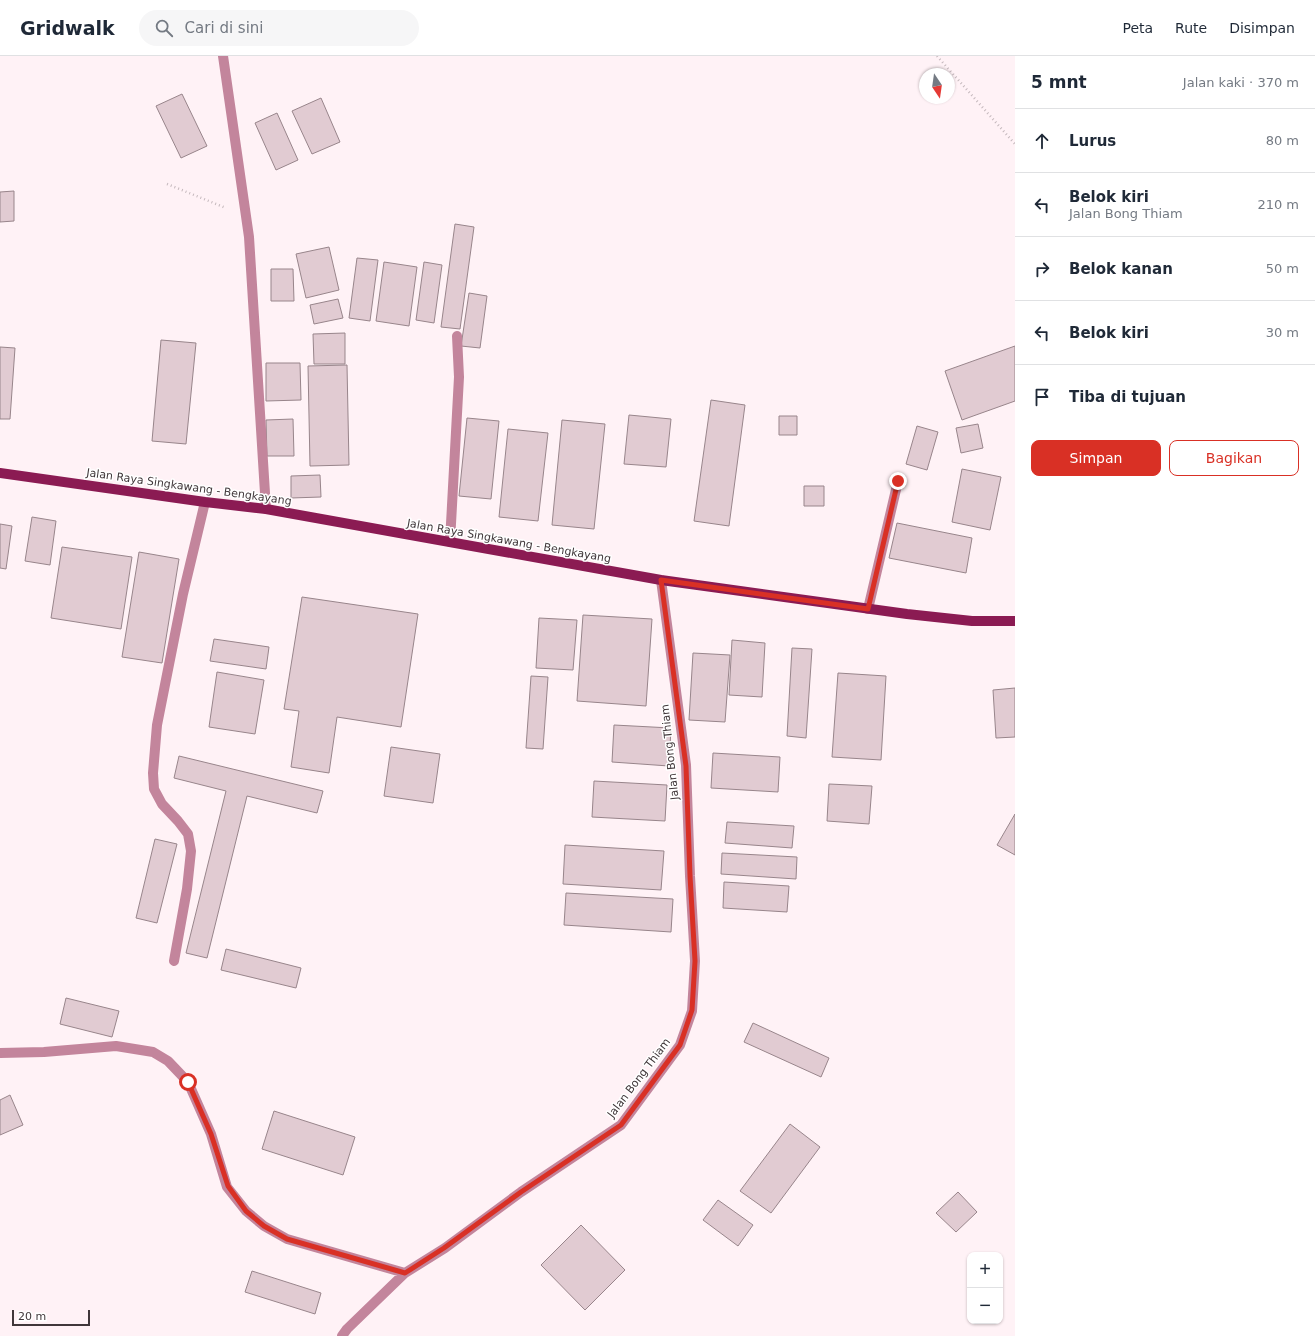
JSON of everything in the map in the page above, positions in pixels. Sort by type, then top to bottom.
[{"type":"main road","name":"Jalan Raya Singkawang - Bengkayang","points":[[0,473],[205,502],[266,509],[661,580],[868,609],[972,621],[1015,621]]},
{"type":"street","points":[[224,56],[249,237],[266,509]]},
{"type":"street","points":[[450,542],[459,377],[457,336]]},
{"type":"street","points":[[868,609],[898,481]]},
{"type":"street","points":[[174,961],[187,889],[191,851],[188,834],[162,804],[154,789],[152,773],[163,694],[183,594],[205,502]]},
{"type":"street","name":"Jalan Bong Thiam","points":[[342,1336],[405,1273],[444,1248],[521,1192],[621,1125],[680,1045],[692,1010],[695,961],[686,766],[661,580]]},
{"type":"street","points":[[0,1053],[44,1052],[116,1046],[153,1052],[168,1061],[188,1082],[211,1134],[228,1186],[246,1211],[264,1226],[287,1239],[405,1273]]},
{"type":"path","points":[[937,56],[1015,144]]},
{"type":"path","points":[[167,184],[246,216]]},
{"type":"building","points":[[182,94],[207,146],[181,158],[156,106]]},
{"type":"building","points":[[321,98],[340,142],[312,154],[292,111]]},
{"type":"building","points":[[277,113],[298,160],[276,170],[255,123]]},
{"type":"building","points":[[14,191],[14,221],[0,222],[0,192]]},
{"type":"building","points":[[455,224],[474,227],[460,329],[441,327]]},
{"type":"building","points":[[329,247],[339,290],[306,298],[296,254]]},
{"type":"building","points":[[357,258],[378,260],[370,321],[349,318]]},
{"type":"building","points":[[384,262],[417,267],[409,326],[376,321]]},
{"type":"building","points":[[424,262],[442,265],[434,323],[416,320]]},
{"type":"building","points":[[271,269],[293,269],[294,301],[271,301]]},
{"type":"building","points":[[469,293],[487,296],[480,348],[461,346]]},
{"type":"building","points":[[338,299],[343,318],[314,324],[310,305]]},
{"type":"building","points":[[345,333],[345,364],[314,364],[313,334]]},
{"type":"building","points":[[161,340],[196,343],[186,444],[152,441]]},
{"type":"building","points":[[1015,346],[1015,401],[962,420],[945,371]]},
{"type":"building","points":[[0,347],[15,348],[10,419],[0,419]]},
{"type":"building","points":[[266,363],[300,363],[301,400],[266,401]]},
{"type":"building","points":[[347,365],[349,465],[310,466],[308,366]]},
{"type":"building","points":[[711,400],[745,405],[729,526],[694,521]]},
{"type":"building","points":[[629,415],[671,419],[666,467],[624,464]]},
{"type":"building","points":[[779,416],[797,416],[797,435],[779,435]]},
{"type":"building","points":[[467,418],[499,421],[491,499],[459,496]]},
{"type":"building","points":[[293,419],[294,456],[267,456],[266,420]]},
{"type":"building","points":[[562,420],[605,424],[594,529],[552,525]]},
{"type":"building","points":[[978,424],[983,448],[961,453],[956,428]]},
{"type":"building","points":[[917,426],[938,432],[927,470],[906,464]]},
{"type":"building","points":[[508,429],[548,433],[538,521],[499,517]]},
{"type":"building","points":[[962,469],[1001,477],[990,530],[952,522]]},
{"type":"building","points":[[320,475],[321,497],[291,498],[291,476]]},
{"type":"building","points":[[804,486],[824,486],[824,506],[804,506]]},
{"type":"building","points":[[32,517],[56,521],[50,565],[25,561]]},
{"type":"building","points":[[897,523],[972,538],[966,573],[889,558]]},
{"type":"building","points":[[0,524],[12,526],[6,569],[0,568]]},
{"type":"building","points":[[62,547],[132,557],[121,629],[51,618]]},
{"type":"building","points":[[139,552],[179,559],[162,663],[122,657]]},
{"type":"building","points":[[302,597],[418,614],[401,727],[337,717],[329,773],[291,767],[299,711],[284,709]]},
{"type":"building","points":[[583,615],[652,619],[646,706],[577,701]]},
{"type":"building","points":[[539,618],[577,620],[573,670],[536,668]]},
{"type":"building","points":[[214,639],[269,647],[266,669],[210,661]]},
{"type":"building","points":[[732,640],[765,643],[762,697],[729,695]]},
{"type":"building","points":[[792,648],[812,649],[806,738],[787,736]]},
{"type":"building","points":[[693,653],[730,655],[725,722],[689,720]]},
{"type":"building","points":[[217,672],[264,680],[255,734],[209,727]]},
{"type":"building","points":[[838,673],[886,676],[881,760],[832,757]]},
{"type":"building","points":[[531,676],[548,677],[543,749],[526,748]]},
{"type":"building","points":[[1015,688],[1015,737],[996,738],[993,690]]},
{"type":"building","points":[[614,725],[671,728],[669,766],[612,762]]},
{"type":"building","points":[[391,747],[440,754],[433,803],[384,796]]},
{"type":"building","points":[[713,753],[780,757],[778,792],[711,788]]},
{"type":"building","points":[[179,756],[323,791],[317,813],[247,796],[207,958],[186,953],[226,791],[174,778]]},
{"type":"building","points":[[594,781],[667,785],[665,821],[592,817]]},
{"type":"building","points":[[829,784],[872,786],[869,824],[827,821]]},
{"type":"building","points":[[1015,814],[1015,855],[997,845]]},
{"type":"building","points":[[727,822],[794,826],[792,848],[725,843]]},
{"type":"building","points":[[155,839],[177,844],[157,923],[136,918]]},
{"type":"building","points":[[565,845],[664,851],[661,890],[563,884]]},
{"type":"building","points":[[722,853],[797,857],[796,879],[721,874]]},
{"type":"building","points":[[724,882],[789,886],[787,912],[723,908]]},
{"type":"building","points":[[566,893],[673,899],[671,932],[564,925]]},
{"type":"building","points":[[226,949],[301,968],[296,988],[221,970]]},
{"type":"building","points":[[66,998],[119,1011],[112,1037],[60,1024]]},
{"type":"building","points":[[753,1023],[829,1058],[821,1077],[744,1042]]},
{"type":"building","points":[[10,1095],[23,1125],[0,1135],[0,1100]]},
{"type":"building","points":[[274,1111],[355,1137],[343,1175],[262,1149]]},
{"type":"building","points":[[790,1124],[820,1147],[771,1213],[740,1191]]},
{"type":"building","points":[[958,1192],[977,1212],[956,1232],[936,1213]]},
{"type":"building","points":[[718,1200],[753,1225],[738,1246],[703,1220]]},
{"type":"building","points":[[581,1225],[625,1270],[585,1310],[541,1265]]},
{"type":"building","points":[[252,1271],[321,1293],[315,1314],[245,1292]]},
{"type":"route","points":[[188,1082],[211,1134],[228,1186],[246,1211],[264,1226],[287,1239],[405,1273],[444,1248],[521,1192],[621,1125],[680,1045],[692,1010],[695,961],[686,766],[661,580],[868,609],[898,481]]}]
